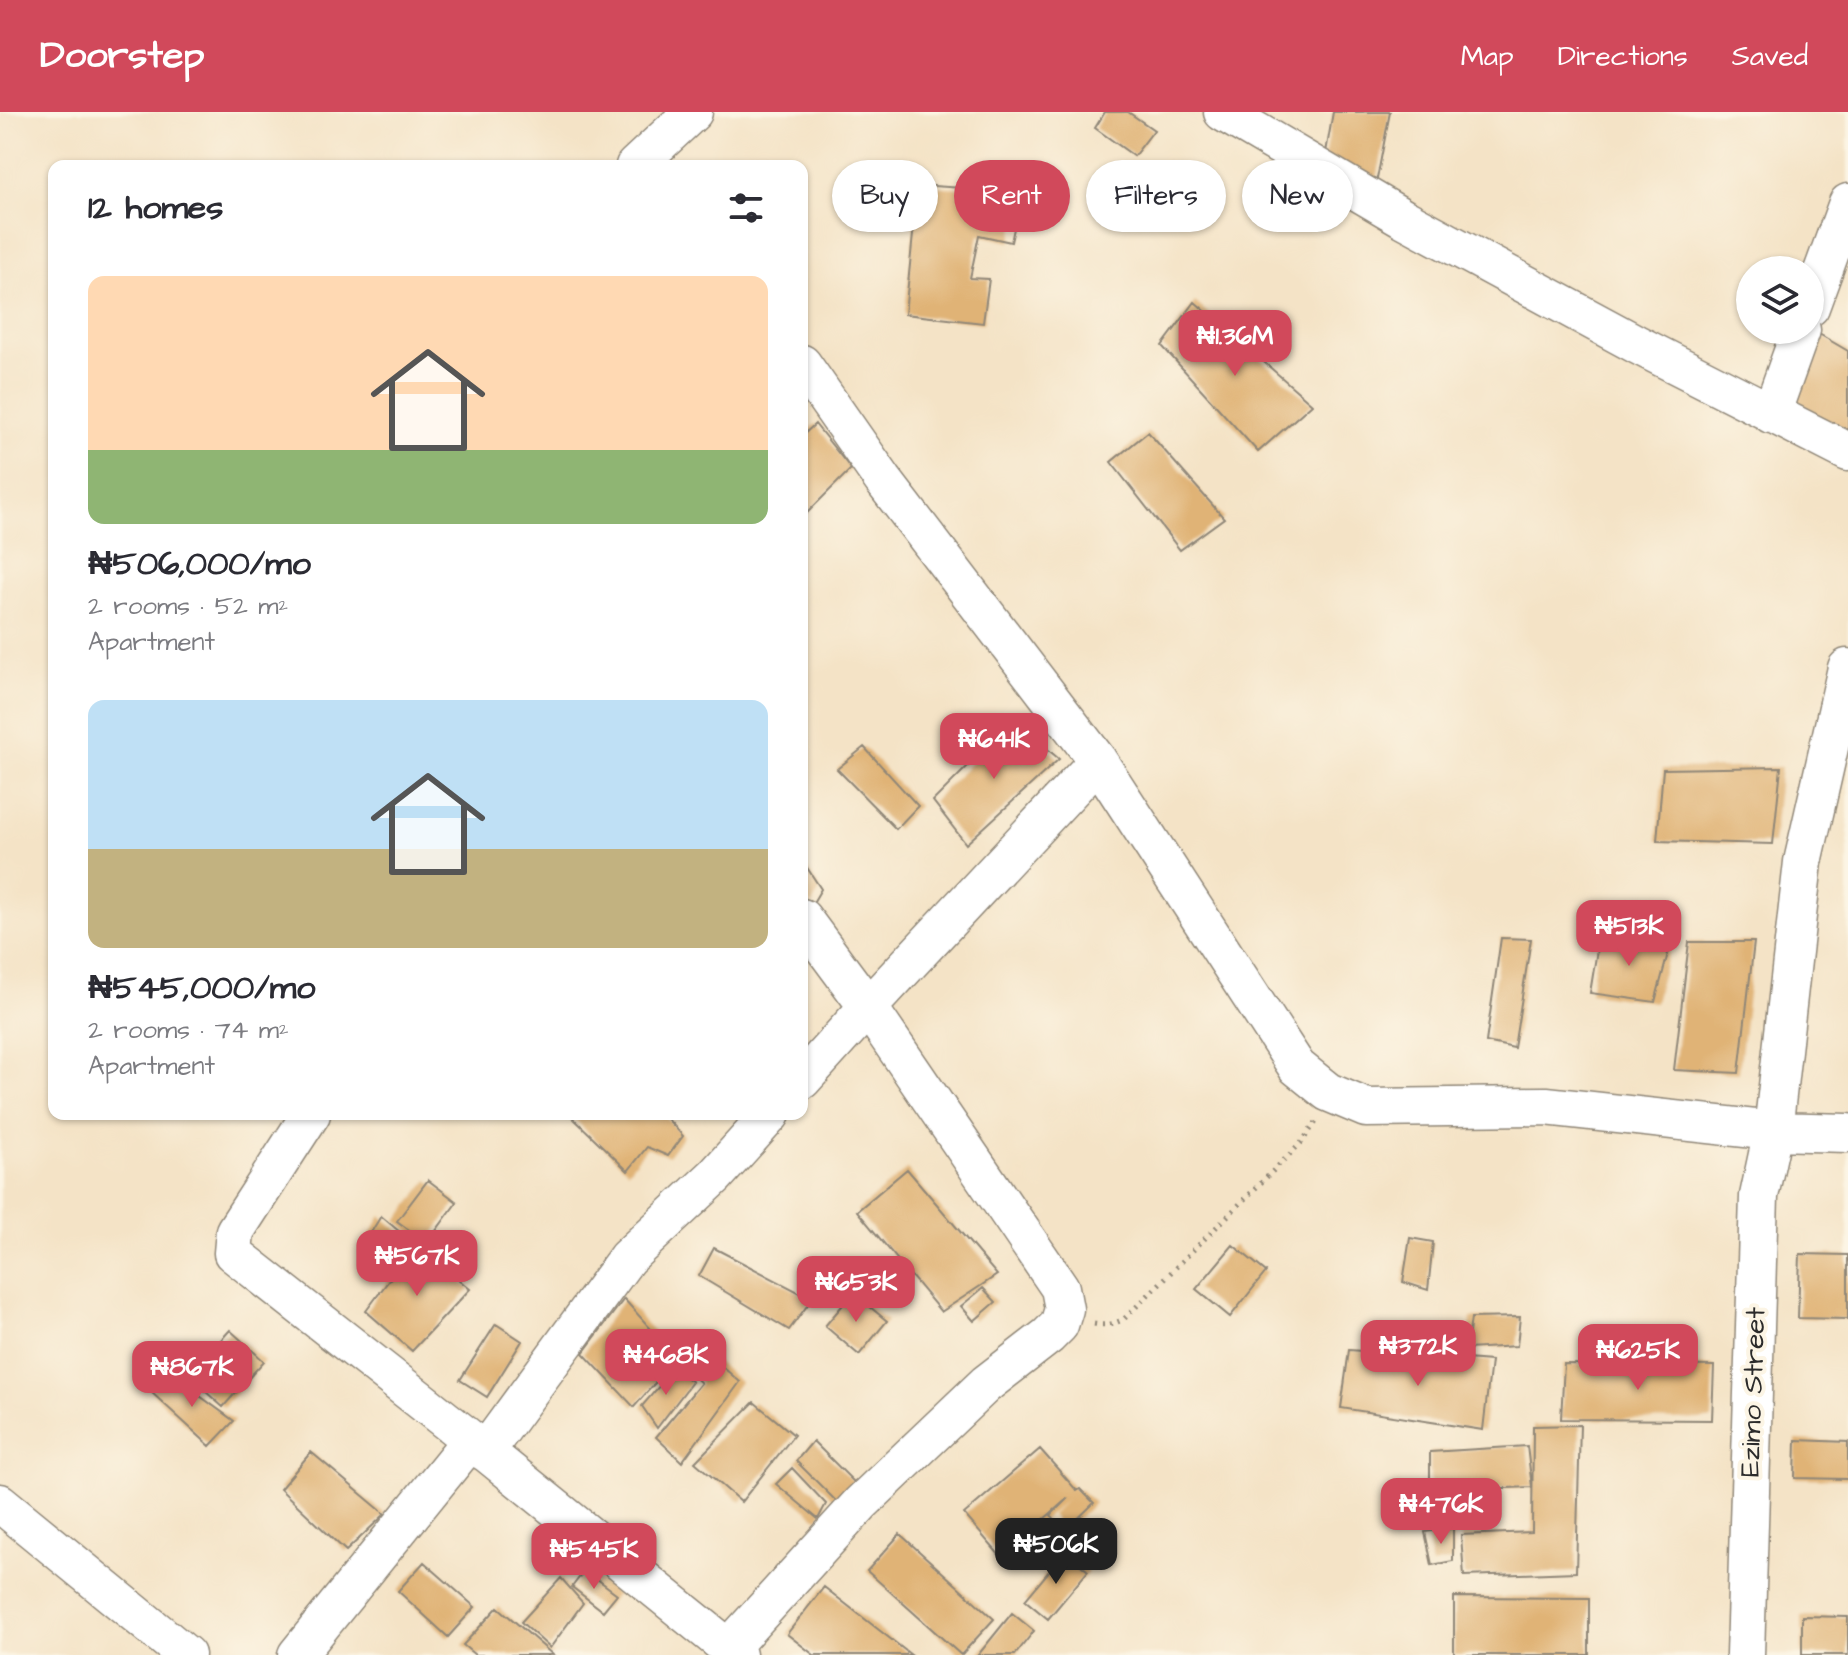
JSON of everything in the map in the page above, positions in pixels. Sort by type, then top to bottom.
[{"type":"street","points":[[651,160],[693,112]]},
{"type":"street","points":[[1223,112],[1403,218],[1638,345],[1848,452]]},
{"type":"street","points":[[1824,269],[1848,203]]},
{"type":"street","points":[[1771,414],[1796,344]]},
{"type":"street","points":[[808,373],[883,480],[1098,761],[1297,1067],[1328,1092],[1366,1108],[1546,1106],[1773,1131],[1848,1133]]},
{"type":"street","name":"Ezimo Street","points":[[1745,1655],[1759,1196],[1773,1131],[1803,862],[1847,668]]},
{"type":"street","points":[[808,1073],[1098,761]]},
{"type":"street","points":[[307,1120],[235,1231],[233,1253],[733,1652],[861,1503],[986,1384],[1048,1336],[1059,1325],[1064,1309],[1060,1288],[868,1007],[808,926]]},
{"type":"street","points":[[297,1655],[478,1446],[627,1258],[715,1176],[766,1120]]},
{"type":"street","points":[[0,1503],[186,1655]]},
{"type":"path","points":[[1061,1319],[1102,1326],[1124,1319],[1301,1143],[1335,1095]]},
{"type":"building","points":[[1105,112],[1128,112],[1154,130],[1134,156],[1095,128]]},
{"type":"building","points":[[1333,112],[1390,112],[1377,179],[1353,172],[1353,160],[1325,160]]},
{"type":"building","points":[[938,186],[954,187],[954,232],[1013,232],[1011,242],[979,235],[970,278],[989,279],[983,323],[905,314],[913,232],[938,232]]},
{"type":"building","points":[[1195,302],[1312,404],[1258,452],[1162,346]]},
{"type":"building","points":[[1824,337],[1848,351],[1848,441],[1781,410],[1814,344],[1824,344]]},
{"type":"building","points":[[815,424],[851,469],[808,512],[808,430]]},
{"type":"building","points":[[1148,432],[1224,518],[1180,550],[1111,462]]},
{"type":"building","points":[[1014,720],[1059,759],[966,844],[933,801]]},
{"type":"building","points":[[864,747],[918,806],[896,829],[837,769]]},
{"type":"building","points":[[1781,767],[1773,844],[1657,841],[1663,769]]},
{"type":"building","points":[[808,869],[821,889],[811,906],[808,902]]},
{"type":"building","points":[[1501,938],[1531,939],[1514,1048],[1486,1042]]},
{"type":"building","points":[[1599,938],[1671,942],[1655,1002],[1590,993]]},
{"type":"building","points":[[1689,942],[1754,942],[1739,1073],[1674,1070]]},
{"type":"building","points":[[575,1120],[668,1120],[683,1136],[668,1156],[647,1147],[628,1171]]},
{"type":"building","points":[[907,1169],[997,1275],[941,1312],[857,1211]]},
{"type":"building","points":[[428,1180],[457,1202],[427,1243],[397,1221]]},
{"type":"building","points":[[381,1216],[407,1238],[391,1261],[367,1239]]},
{"type":"building","points":[[1410,1238],[1433,1242],[1428,1290],[1403,1282]]},
{"type":"building","points":[[416,1244],[470,1289],[412,1351],[366,1311]]},
{"type":"building","points":[[1233,1245],[1266,1272],[1230,1317],[1196,1289]]},
{"type":"building","points":[[714,1248],[812,1299],[789,1330],[699,1276]]},
{"type":"building","points":[[1800,1254],[1848,1255],[1848,1319],[1798,1318]]},
{"type":"building","points":[[983,1288],[996,1302],[974,1321],[961,1306]]},
{"type":"building","points":[[853,1293],[887,1321],[859,1355],[825,1326]]},
{"type":"building","points":[[624,1299],[677,1358],[634,1407],[583,1353]]},
{"type":"building","points":[[1520,1317],[1517,1346],[1467,1349],[1471,1318]]},
{"type":"building","points":[[496,1324],[522,1341],[487,1397],[460,1380]]},
{"type":"building","points":[[230,1330],[264,1361],[223,1407],[188,1376]]},
{"type":"building","points":[[696,1344],[740,1382],[682,1462],[656,1437],[701,1383],[681,1364]]},
{"type":"building","points":[[1349,1350],[1491,1361],[1483,1430],[1341,1408]]},
{"type":"building","points":[[1564,1364],[1714,1366],[1712,1420],[1561,1419]]},
{"type":"building","points":[[674,1369],[692,1382],[657,1428],[642,1406]]},
{"type":"building","points":[[167,1372],[234,1421],[210,1446],[151,1392]]},
{"type":"building","points":[[754,1402],[794,1435],[741,1502],[695,1462]]},
{"type":"building","points":[[1580,1425],[1576,1572],[1464,1576],[1461,1535],[1532,1532],[1533,1426]]},
{"type":"building","points":[[1796,1440],[1848,1442],[1848,1479],[1795,1478]]},
{"type":"building","points":[[813,1441],[854,1482],[838,1503],[796,1461]]},
{"type":"building","points":[[1527,1446],[1532,1487],[1430,1491],[1430,1452]]},
{"type":"building","points":[[1040,1449],[1077,1491],[1080,1489],[1094,1503],[1065,1531],[1051,1515],[1068,1498],[1001,1557],[964,1514]]},
{"type":"building","points":[[311,1452],[385,1514],[346,1551],[280,1489]]},
{"type":"building","points":[[792,1468],[826,1504],[818,1519],[776,1484]]},
{"type":"building","points":[[1453,1528],[1453,1561],[1432,1565],[1425,1532]]},
{"type":"building","points":[[900,1534],[994,1619],[961,1655],[867,1571]]},
{"type":"building","points":[[1065,1552],[1088,1571],[1048,1619],[1025,1600]]},
{"type":"building","points":[[424,1562],[475,1607],[448,1637],[398,1591]]},
{"type":"building","points":[[585,1570],[617,1594],[603,1611],[572,1587]]},
{"type":"building","points":[[561,1578],[583,1603],[550,1648],[521,1622]]},
{"type":"building","points":[[824,1587],[911,1655],[814,1655],[787,1634]]},
{"type":"building","points":[[1454,1597],[1589,1598],[1589,1655],[1454,1655]]},
{"type":"building","points":[[498,1607],[553,1655],[475,1655],[463,1645]]},
{"type":"building","points":[[1012,1613],[1034,1631],[1015,1655],[978,1655]]},
{"type":"building","points":[[1802,1616],[1848,1617],[1848,1655],[1802,1655]]}]
